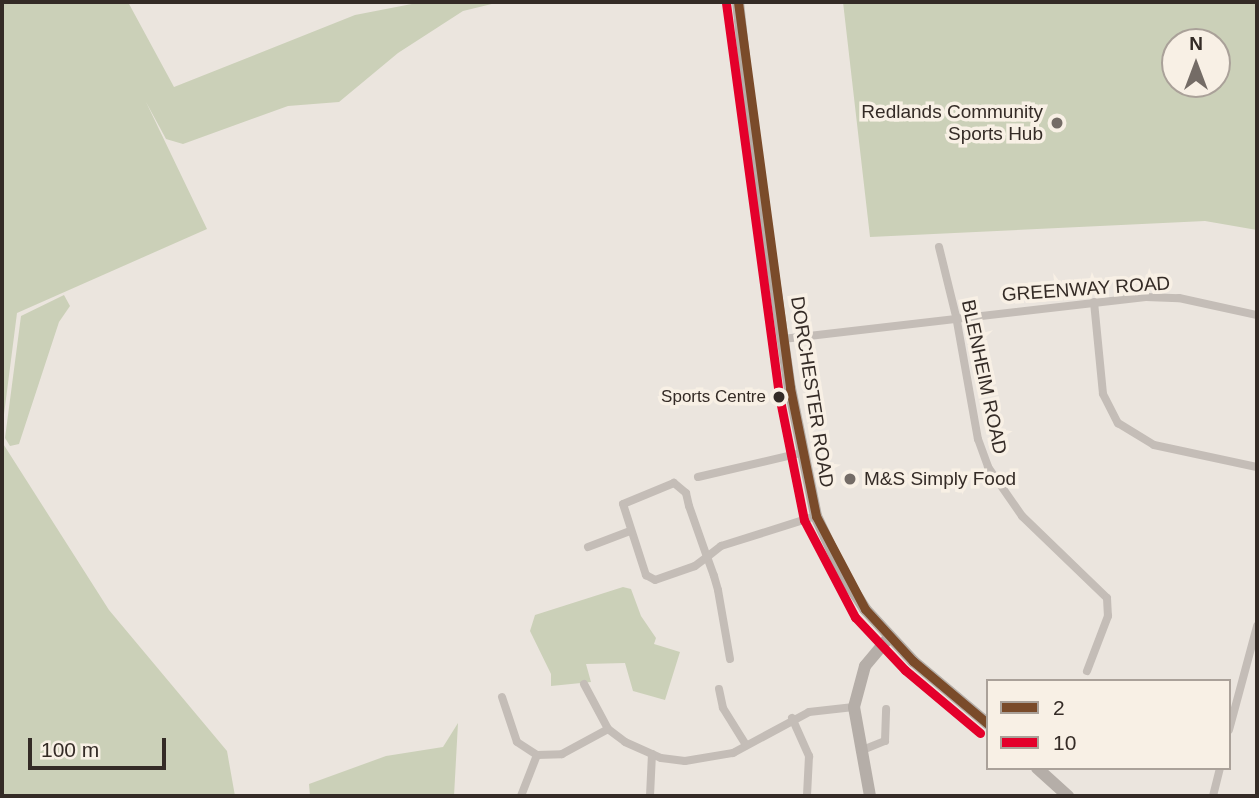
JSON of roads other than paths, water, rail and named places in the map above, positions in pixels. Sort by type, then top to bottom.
[{"type":"main road","name":"DORCHESTER ROAD","points":[[738,2],[783,339],[801,453],[816,516],[845,578],[889,637],[986,722]]},
{"type":"main road","points":[[870,796],[854,707],[865,666],[889,637]]},
{"type":"main road","points":[[1039,770],[1068,796]]},
{"type":"street","name":"BLENHEIM ROAD","points":[[939,247],[957,316],[978,439],[988,467],[1022,516],[1104,593],[1108,616],[1087,671]]},
{"type":"street","name":"GREENWAY ROAD","points":[[783,339],[957,316],[1094,302],[1179,298],[1257,316]]},
{"type":"street","points":[[1094,302],[1103,394],[1118,424],[1154,445],[1257,467]]},
{"type":"street","points":[[698,477],[801,453]]},
{"type":"street","points":[[730,659],[707,557],[686,493],[678,484],[626,500],[623,508],[649,579],[695,566],[707,557],[721,546],[816,516]]},
{"type":"street","points":[[587,547],[630,531]]},
{"type":"street","points":[[1231,723],[1257,626]]},
{"type":"street","points":[[584,684],[608,729],[652,754],[702,761],[746,746],[792,718],[854,707]]},
{"type":"street","points":[[719,689],[723,708],[746,746]]},
{"type":"street","points":[[502,697],[517,742],[537,755],[562,754],[608,729]]},
{"type":"street","points":[[860,751],[885,741],[886,709]]},
{"type":"street","points":[[792,718],[808,756],[807,796]]},
{"type":"street","points":[[650,796],[652,754]]},
{"type":"street","points":[[521,796],[537,755]]},
{"type":"street","points":[[1213,796],[1220,770]]},
{"type":"place","name":"Redlands Community Sports Hub","points":[[1057,123]]},
{"type":"place","name":"Sports Centre","points":[[779,397]]},
{"type":"place","name":"M&S Simply Food","points":[[850,479]]}]
